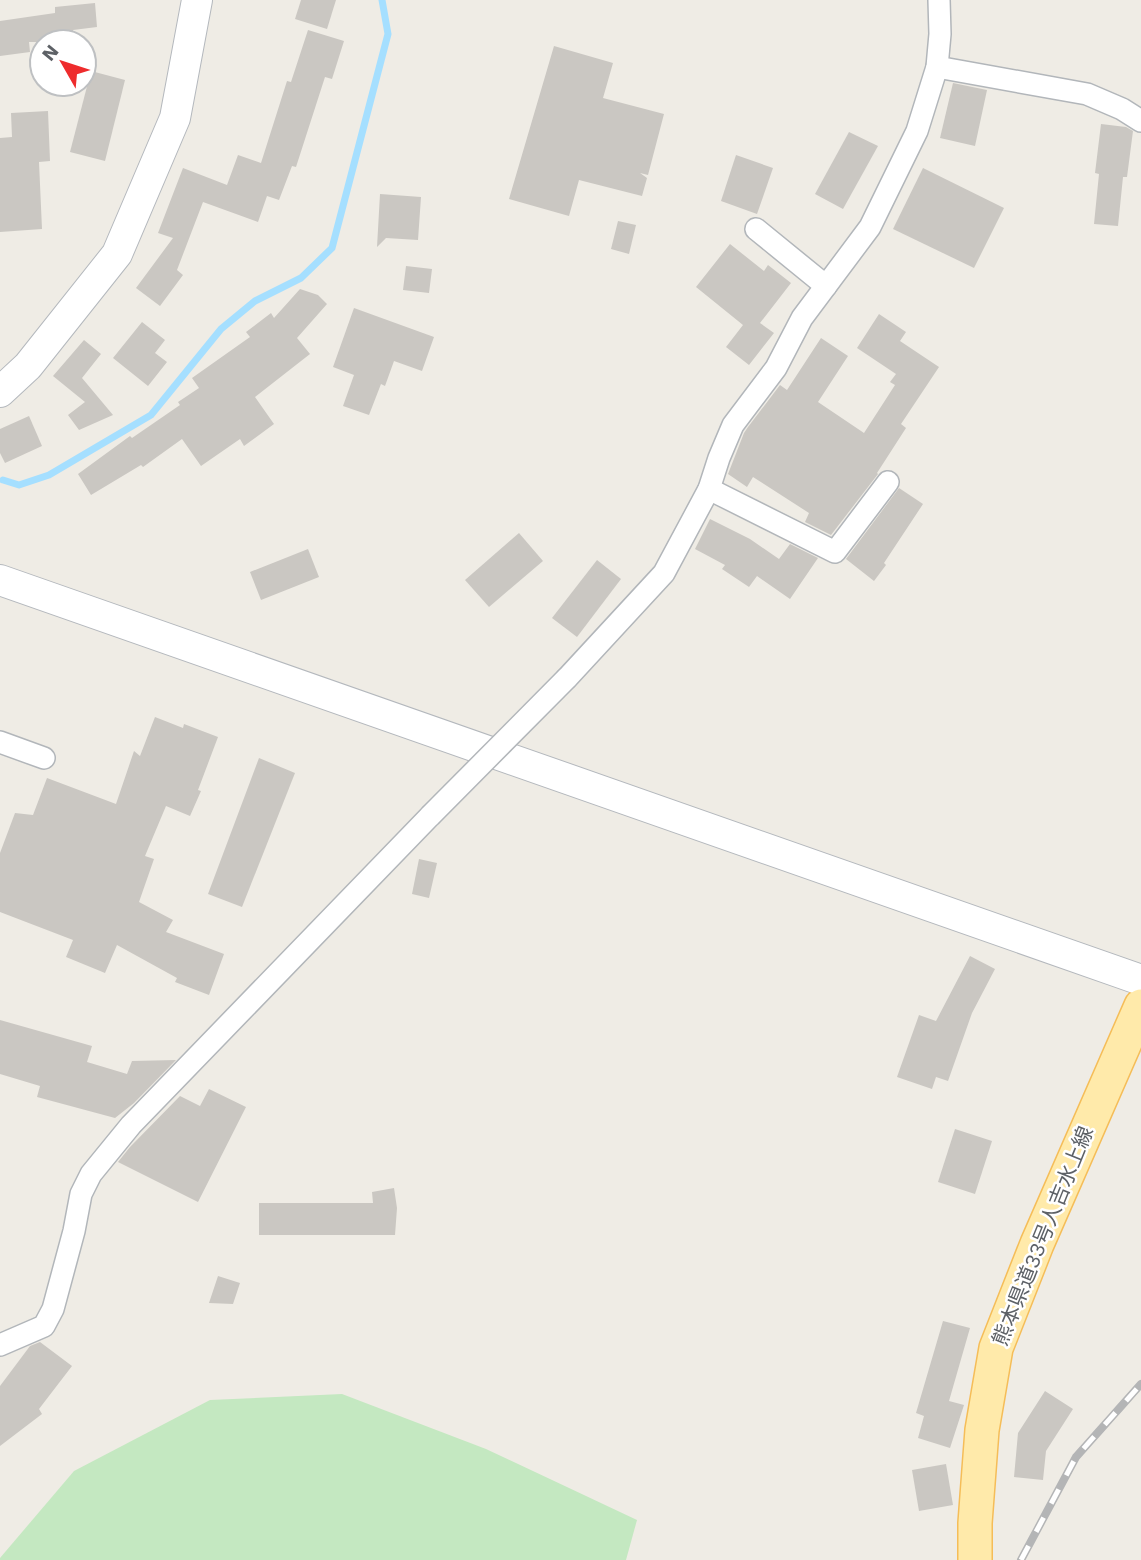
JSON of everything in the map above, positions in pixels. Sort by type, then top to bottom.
[{"type":"main road","name":"熊本県道33号人吉水上線","points":[[975,1560],[982,1430],[996,1348],[1037,1244],[1141,1006]]},
{"type":"street","points":[[0,392],[28,366],[117,254],[175,118],[197,0]]},
{"type":"street","points":[[0,1345],[44,1326],[53,1309],[81,1194],[91,1174],[131,1125],[567,678],[664,573],[709,489],[733,425],[776,368],[802,318],[870,227],[917,131],[937,67],[939,0]]},
{"type":"street","points":[[937,67],[1087,94],[1122,108],[1141,121]]},
{"type":"street","points":[[755,229],[826,286]]},
{"type":"street","points":[[709,489],[835,552],[888,482]]},
{"type":"street","points":[[0,580],[1141,980]]},
{"type":"street","points":[[0,742],[44,758]]},
{"type":"green space","points":[[342,1394],[486,1449],[637,1520],[626,1560],[0,1560],[74,1471],[210,1400]]},
{"type":"building","points":[[301,0],[336,0],[327,29],[295,19]]},
{"type":"building","points":[[95,3],[97,27],[28,28],[28,52],[0,56],[0,21],[55,13],[55,7]]},
{"type":"building","points":[[308,30],[344,41],[332,79],[325,77],[296,167],[292,166],[279,200],[267,196],[258,222],[203,202],[177,270],[183,275],[160,306],[136,288],[173,238],[158,233],[183,168],[227,185],[238,155],[261,163],[287,81],[291,82]]},
{"type":"building","points":[[554,46],[613,63],[603,98],[664,114],[648,175],[640,173],[647,178],[642,196],[579,180],[569,216],[509,199]]},
{"type":"building","points":[[98,73],[125,80],[105,161],[70,152],[84,98],[98,98]]},
{"type":"building","points":[[953,83],[987,90],[975,146],[940,138]]},
{"type":"building","points":[[48,111],[50,161],[39,162],[42,229],[0,232],[0,138],[12,137],[11,113]]},
{"type":"building","points":[[1101,124],[1126,127],[1133,131],[1127,177],[1123,177],[1118,226],[1094,224],[1099,174],[1095,173]]},
{"type":"building","points":[[849,132],[878,146],[843,209],[815,194]]},
{"type":"building","points":[[736,155],[773,168],[757,214],[721,201]]},
{"type":"building","points":[[923,168],[1004,208],[974,268],[893,229]]},
{"type":"building","points":[[380,194],[421,197],[418,240],[386,238],[377,247]]},
{"type":"building","points":[[618,221],[636,225],[629,254],[611,249]]},
{"type":"building","points":[[730,244],[764,271],[768,265],[791,283],[760,323],[774,333],[749,365],[726,347],[743,325],[696,287]]},
{"type":"building","points":[[406,266],[432,269],[429,293],[403,290]]},
{"type":"building","points":[[300,289],[318,295],[327,304],[297,338],[310,354],[255,397],[274,424],[244,446],[240,439],[201,466],[182,439],[143,467],[141,465],[91,495],[78,474],[130,436],[132,438],[180,405],[178,402],[199,388],[192,378],[250,337],[246,332],[271,313],[274,318]]},
{"type":"building","points":[[354,308],[434,337],[422,371],[394,361],[385,386],[381,384],[369,415],[343,406],[354,375],[333,367]]},
{"type":"building","points":[[879,314],[906,332],[900,341],[939,367],[901,424],[906,428],[878,474],[831,535],[805,522],[809,513],[753,477],[747,487],[728,474],[748,427],[780,385],[787,390],[821,338],[848,356],[818,402],[864,433],[895,385],[890,382],[896,374],[857,348]]},
{"type":"building","points":[[142,322],[165,340],[155,353],[167,362],[148,386],[113,358]]},
{"type":"building","points":[[84,340],[101,354],[82,378],[113,415],[79,430],[68,415],[85,402],[53,376]]},
{"type":"building","points":[[29,416],[42,446],[5,463],[0,453],[0,429]]},
{"type":"building","points":[[899,488],[923,504],[874,581],[846,559]]},
{"type":"building","points":[[710,519],[750,539],[779,559],[790,544],[818,558],[790,599],[757,576],[749,587],[722,569],[725,565],[695,549]]},
{"type":"building","points":[[519,533],[543,561],[489,607],[465,580]]},
{"type":"building","points":[[308,549],[319,577],[261,600],[250,572]]},
{"type":"building","points":[[597,560],[621,579],[577,637],[552,618]]},
{"type":"building","points":[[155,717],[183,728],[184,724],[218,737],[190,816],[166,806],[145,856],[154,859],[139,902],[173,920],[166,932],[224,954],[209,995],[175,982],[177,978],[117,945],[105,973],[66,957],[73,940],[0,912],[0,853],[15,813],[33,815],[47,778],[116,804],[134,751],[140,756]]},
{"type":"building","points":[[259,758],[295,773],[242,907],[208,894]]},
{"type":"building","points":[[419,859],[437,863],[429,898],[412,894]]},
{"type":"building","points":[[970,956],[995,969],[972,1013],[948,1081],[936,1077],[932,1089],[897,1077],[919,1015],[936,1021]]},
{"type":"building","points":[[0,1020],[92,1046],[87,1062],[127,1074],[132,1061],[176,1060],[134,1103],[115,1118],[37,1097],[40,1086],[0,1074]]},
{"type":"building","points":[[209,1089],[246,1107],[198,1202],[118,1162],[180,1096],[200,1106]]},
{"type":"building","points":[[955,1129],[992,1141],[975,1194],[938,1182]]},
{"type":"building","points":[[394,1188],[397,1208],[395,1235],[259,1235],[259,1203],[373,1203],[372,1192]]},
{"type":"building","points":[[218,1276],[240,1283],[233,1304],[209,1303]]},
{"type":"building","points":[[943,1321],[970,1328],[949,1401],[964,1405],[950,1448],[918,1438],[924,1416],[916,1413]]},
{"type":"building","points":[[40,1342],[72,1366],[39,1409],[42,1414],[0,1446],[0,1386],[30,1346]]},
{"type":"building","points":[[1045,1391],[1073,1409],[1046,1451],[1043,1480],[1014,1477],[1018,1433]]},
{"type":"building","points":[[946,1464],[953,1505],[919,1511],[912,1470]]},
{"type":"waterway","points":[[3,480],[19,485],[49,475],[151,415],[221,329],[255,301],[301,278],[332,248],[388,34],[382,0]]},
{"type":"railway","points":[[1021,1560],[1076,1457],[1141,1384]]}]
